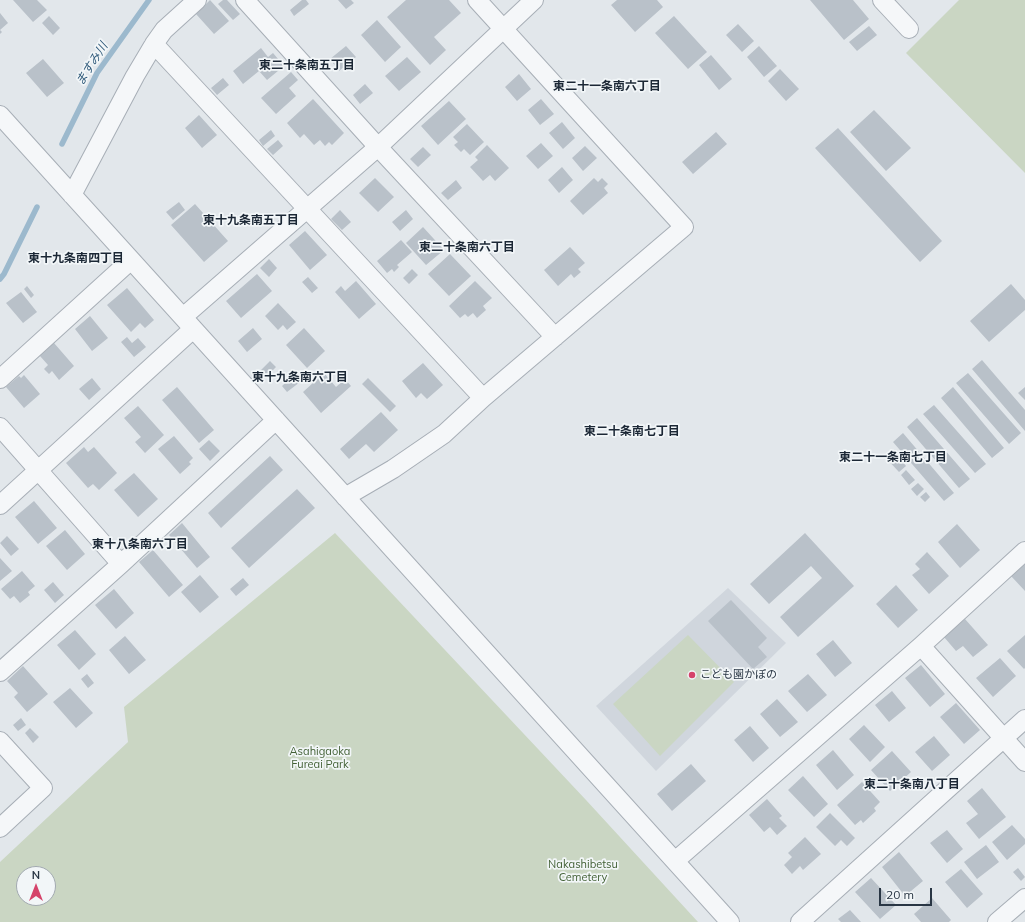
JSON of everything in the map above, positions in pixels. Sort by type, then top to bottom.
[{"type":"street","points":[[72,195],[135,76],[154,44],[164,30],[197,0]]},
{"type":"street","points":[[245,0],[378,147],[555,336]]},
{"type":"street","points":[[345,496],[393,469],[444,434],[483,398],[684,227],[477,0]]},
{"type":"street","points":[[0,505],[38,470],[306,209],[378,147],[534,0]]},
{"type":"street","points":[[882,0],[909,29]]},
{"type":"street","points":[[154,44],[483,398]]},
{"type":"street","points":[[0,116],[730,922]]},
{"type":"street","points":[[0,379],[131,260]]},
{"type":"street","points":[[0,672],[121,564],[276,420]]},
{"type":"street","points":[[0,427],[121,564]]},
{"type":"street","points":[[675,861],[921,646],[1025,551]]},
{"type":"street","points":[[921,646],[1025,762]]},
{"type":"street","points":[[800,922],[1025,719]]},
{"type":"street","points":[[0,741],[43,788],[0,828]]},
{"type":"street","points":[[997,922],[1025,898]]},
{"type":"shaded area","name":"こども園かぽの","points":[[728,588],[786,643],[656,771],[596,706]]},
{"type":"green space","points":[[959,0],[1025,0],[1025,173],[906,53]]},
{"type":"green space","name":"Asahigaoka Fureai Park","points":[[335,533],[586,800],[698,922],[0,922],[0,862],[128,742],[124,707]]},
{"type":"green space","points":[[688,635],[734,682],[660,756],[613,704]]},
{"type":"building","points":[[13,0],[37,0],[47,10],[33,22]]},
{"type":"building","points":[[210,0],[229,21],[214,34],[196,14]]},
{"type":"building","points":[[223,0],[227,0],[240,14],[233,20],[218,4]]},
{"type":"building","points":[[302,0],[306,0],[309,4],[294,16],[290,10]]},
{"type":"building","points":[[338,0],[351,0],[354,3],[346,9]]},
{"type":"building","points":[[406,0],[449,0],[461,13],[434,37],[446,50],[430,65],[387,17]]},
{"type":"building","points":[[617,0],[657,0],[663,7],[635,32],[611,5]]},
{"type":"building","points":[[810,0],[853,0],[869,19],[844,40]]},
{"type":"building","points":[[0,13],[8,23],[0,30]]},
{"type":"building","points":[[49,16],[60,28],[53,35],[42,23]]},
{"type":"building","points":[[674,16],[707,52],[688,69],[655,33]]},
{"type":"building","points":[[377,20],[401,47],[385,62],[361,35]]},
{"type":"building","points":[[738,24],[754,41],[742,52],[726,35]]},
{"type":"building","points":[[869,26],[877,35],[857,51],[849,42]]},
{"type":"building","points":[[346,46],[356,57],[339,71],[330,59]]},
{"type":"building","points":[[759,46],[777,66],[764,77],[747,57]]},
{"type":"building","points":[[261,48],[268,57],[273,53],[284,66],[267,80],[259,71],[243,84],[233,71]]},
{"type":"building","points":[[711,55],[732,79],[719,90],[699,65]]},
{"type":"building","points":[[407,57],[421,72],[399,91],[385,76]]},
{"type":"building","points":[[43,59],[64,83],[47,97],[26,73]]},
{"type":"building","points":[[780,69],[799,89],[786,101],[768,81]]},
{"type":"building","points":[[291,72],[298,80],[289,88],[296,96],[276,114],[261,98]]},
{"type":"building","points":[[519,74],[531,89],[517,101],[505,87]]},
{"type":"building","points":[[223,78],[229,85],[217,95],[211,88]]},
{"type":"building","points":[[365,84],[373,93],[360,104],[353,95]]},
{"type":"building","points":[[313,99],[344,133],[332,145],[329,142],[325,146],[320,140],[314,145],[304,134],[300,138],[287,123]]},
{"type":"building","points":[[541,99],[554,114],[540,125],[528,110]]},
{"type":"building","points":[[449,101],[466,119],[438,145],[421,126]]},
{"type":"building","points":[[874,110],[911,148],[886,171],[850,132]]},
{"type":"building","points":[[199,115],[217,135],[202,148],[185,128]]},
{"type":"building","points":[[562,122],[575,138],[563,149],[549,133]]},
{"type":"building","points":[[467,124],[484,142],[470,155],[464,149],[461,152],[454,145],[458,142],[453,137]]},
{"type":"building","points":[[838,128],[942,241],[920,262],[815,148]]},
{"type":"building","points":[[271,130],[275,136],[263,146],[259,140]]},
{"type":"building","points":[[716,132],[727,144],[693,174],[682,162]]},
{"type":"building","points":[[278,140],[283,146],[273,155],[267,149]]},
{"type":"building","points":[[541,143],[553,156],[538,169],[526,156]]},
{"type":"building","points":[[487,145],[509,168],[495,181],[490,175],[483,181],[470,167],[478,160],[475,157]]},
{"type":"building","points":[[585,146],[597,158],[583,171],[572,158]]},
{"type":"building","points":[[423,147],[431,155],[418,167],[410,159]]},
{"type":"building","points":[[562,167],[573,180],[559,193],[548,180]]},
{"type":"building","points":[[375,178],[394,197],[378,212],[359,193]]},
{"type":"building","points":[[594,178],[598,182],[602,178],[608,184],[604,188],[608,193],[583,215],[570,201]]},
{"type":"building","points":[[456,180],[462,188],[448,200],[441,193]]},
{"type":"building","points":[[179,202],[185,210],[173,220],[166,212]]},
{"type":"building","points":[[195,204],[228,241],[204,262],[171,225]]},
{"type":"building","points":[[340,210],[351,222],[342,230],[331,219]]},
{"type":"building","points":[[406,210],[413,219],[400,231],[392,222]]},
{"type":"building","points":[[423,227],[444,250],[426,265],[406,243]]},
{"type":"building","points":[[305,231],[327,255],[310,270],[289,245]]},
{"type":"building","points":[[401,240],[412,252],[397,265],[399,267],[394,272],[392,269],[387,273],[377,261]]},
{"type":"building","points":[[570,247],[585,263],[578,269],[581,272],[574,278],[571,274],[558,286],[544,270]]},
{"type":"building","points":[[450,254],[471,276],[449,296],[428,274]]},
{"type":"building","points":[[269,259],[277,268],[269,277],[260,268]]},
{"type":"building","points":[[412,269],[418,275],[409,284],[403,278]]},
{"type":"building","points":[[257,274],[272,291],[241,318],[226,301]]},
{"type":"building","points":[[308,277],[318,288],[312,293],[302,282]]},
{"type":"building","points":[[356,281],[376,304],[359,319],[335,292],[341,286],[345,291]]},
{"type":"building","points":[[475,281],[492,298],[483,306],[486,310],[477,318],[473,313],[468,317],[465,314],[460,318],[449,306]]},
{"type":"building","points":[[1011,284],[1025,300],[1025,310],[989,342],[970,321]]},
{"type":"building","points":[[27,286],[34,295],[31,298],[24,289]]},
{"type":"building","points":[[127,288],[154,320],[145,328],[140,323],[131,332],[107,305]]},
{"type":"building","points":[[21,292],[37,312],[23,323],[6,303]]},
{"type":"building","points":[[278,303],[296,322],[287,330],[283,325],[278,330],[265,316]]},
{"type":"building","points":[[90,316],[108,338],[92,351],[75,329]]},
{"type":"building","points":[[253,328],[262,339],[247,352],[238,341]]},
{"type":"building","points":[[304,328],[325,351],[307,368],[286,345]]},
{"type":"building","points":[[127,337],[132,343],[138,338],[146,347],[134,357],[121,342]]},
{"type":"building","points":[[54,343],[74,366],[59,380],[52,371],[49,374],[44,369],[48,365],[40,356]]},
{"type":"building","points":[[982,360],[1025,410],[1025,431],[972,369]]},
{"type":"building","points":[[270,361],[276,367],[267,376],[261,370]]},
{"type":"building","points":[[423,363],[443,385],[427,399],[421,393],[416,398],[402,381]]},
{"type":"building","points":[[324,373],[336,387],[345,379],[351,386],[321,413],[303,392]]},
{"type":"building","points":[[968,373],[1021,433],[1009,444],[956,383]]},
{"type":"building","points":[[24,375],[40,394],[24,408],[6,387],[19,376],[21,378]]},
{"type":"building","points":[[294,375],[300,382],[287,392],[282,386]]},
{"type":"building","points":[[92,378],[101,389],[89,400],[79,389]]},
{"type":"building","points":[[368,378],[396,406],[390,412],[362,384]]},
{"type":"building","points":[[177,387],[214,430],[199,443],[162,400]]},
{"type":"building","points":[[953,387],[1004,448],[992,458],[941,398]]},
{"type":"building","points":[[1025,387],[1025,400],[1018,393]]},
{"type":"building","points":[[934,405],[986,464],[975,473],[923,414]]},
{"type":"building","points":[[138,406],[164,435],[145,453],[135,442],[141,437],[124,418]]},
{"type":"building","points":[[381,412],[398,430],[374,452],[366,444],[349,459],[340,449]]},
{"type":"building","points":[[917,418],[970,479],[959,488],[907,427]]},
{"type":"building","points":[[903,433],[954,493],[944,501],[893,442]]},
{"type":"building","points":[[174,436],[193,458],[189,462],[191,464],[180,474],[158,449]]},
{"type":"building","points":[[209,440],[220,451],[210,461],[199,449]]},
{"type":"building","points":[[84,447],[88,452],[94,447],[117,473],[99,490],[93,484],[88,488],[66,463]]},
{"type":"building","points":[[892,449],[906,466],[899,472],[884,456]]},
{"type":"building","points":[[270,456],[283,470],[221,528],[208,513]]},
{"type":"building","points":[[906,470],[915,480],[909,485],[901,475]]},
{"type":"building","points":[[134,473],[158,499],[138,517],[114,490]]},
{"type":"building","points":[[918,483],[924,489],[917,496],[911,489]]},
{"type":"building","points":[[297,489],[315,508],[249,568],[231,548]]},
{"type":"building","points":[[926,492],[930,497],[925,502],[920,497]]},
{"type":"building","points":[[34,501],[57,528],[38,544],[15,517]]},
{"type":"building","points":[[182,523],[210,557],[197,568],[169,535]]},
{"type":"building","points":[[957,524],[980,550],[960,568],[938,542]]},
{"type":"building","points":[[65,530],[85,554],[67,570],[46,546]]},
{"type":"building","points":[[805,533],[854,586],[798,637],[780,617],[822,578],[811,566],[769,604],[750,584]]},
{"type":"building","points":[[7,536],[19,549],[11,556],[0,543]]},
{"type":"building","points":[[153,550],[183,585],[169,597],[139,562]]},
{"type":"building","points":[[927,552],[949,576],[929,594],[912,575],[920,569],[915,564]]},
{"type":"building","points":[[0,558],[12,571],[0,581]]},
{"type":"building","points":[[1025,564],[1025,591],[1011,576]]},
{"type":"building","points":[[22,571],[35,586],[28,592],[30,595],[20,603],[14,596],[10,599],[1,589]]},
{"type":"building","points":[[200,575],[219,597],[200,613],[181,592]]},
{"type":"building","points":[[243,578],[249,585],[236,596],[230,589]]},
{"type":"building","points":[[53,582],[64,595],[55,603],[44,590]]},
{"type":"building","points":[[896,585],[918,610],[898,628],[876,604]]},
{"type":"building","points":[[114,589],[134,613],[116,629],[95,605]]},
{"type":"building","points":[[731,600],[767,638],[758,647],[767,657],[753,669],[708,621]]},
{"type":"building","points":[[965,619],[988,645],[973,657],[963,646],[956,651],[944,637]]},
{"type":"building","points":[[75,630],[96,654],[79,670],[57,645]]},
{"type":"building","points":[[1025,635],[1025,668],[1024,669],[1007,651]]},
{"type":"building","points":[[125,636],[146,660],[129,674],[109,650]]},
{"type":"building","points":[[833,640],[852,663],[835,677],[816,654]]},
{"type":"building","points":[[1000,658],[1016,676],[993,697],[976,678]]},
{"type":"building","points":[[921,665],[945,694],[930,707],[905,678]]},
{"type":"building","points":[[23,666],[48,694],[27,712],[14,697],[18,693],[7,681]]},
{"type":"building","points":[[87,674],[94,683],[88,688],[81,679]]},
{"type":"building","points":[[808,674],[827,695],[807,712],[788,691]]},
{"type":"building","points":[[70,688],[93,713],[76,728],[53,702]]},
{"type":"building","points":[[892,691],[906,708],[889,722],[875,705]]},
{"type":"building","points":[[777,699],[798,722],[780,737],[760,714]]},
{"type":"building","points":[[956,703],[980,730],[964,744],[940,717]]},
{"type":"building","points":[[21,718],[26,725],[18,731],[13,725]]},
{"type":"building","points":[[864,725],[885,747],[870,762],[849,739]]},
{"type":"building","points":[[750,726],[769,748],[753,762],[734,740]]},
{"type":"building","points":[[30,728],[39,737],[33,743],[25,733]]},
{"type":"building","points":[[934,736],[950,755],[932,771],[915,752]]},
{"type":"building","points":[[833,750],[854,775],[837,790],[816,765]]},
{"type":"building","points":[[892,751],[911,772],[890,791],[871,770]]},
{"type":"building","points":[[691,764],[706,781],[672,811],[657,794]]},
{"type":"building","points":[[803,776],[828,804],[814,817],[788,790]]},
{"type":"building","points":[[862,782],[880,802],[874,808],[876,811],[863,823],[861,820],[855,825],[837,805]]},
{"type":"building","points":[[982,788],[1006,817],[979,839],[966,823],[978,814],[967,801]]},
{"type":"building","points":[[767,799],[782,816],[779,818],[787,826],[777,835],[770,827],[764,832],[749,815]]},
{"type":"building","points":[[830,813],[855,838],[847,846],[841,840],[835,846],[816,827]]},
{"type":"building","points":[[1012,825],[1025,839],[1025,844],[1007,860],[992,842]]},
{"type":"building","points":[[947,830],[963,849],[947,863],[930,843]]},
{"type":"building","points":[[805,837],[821,854],[803,870],[800,866],[792,874],[784,865],[792,857],[788,853]]},
{"type":"building","points":[[986,845],[999,862],[977,879],[964,862]]},
{"type":"building","points":[[899,852],[923,881],[905,896],[882,867]]},
{"type":"building","points":[[1018,868],[1025,877],[1021,881],[1013,872]]},
{"type":"building","points":[[961,869],[983,894],[967,908],[945,882]]},
{"type":"building","points":[[871,878],[896,905],[880,919],[855,892]]},
{"type":"building","points":[[932,898],[951,920],[949,922],[921,922],[914,914]]},
{"type":"building","points":[[850,910],[861,922],[841,922],[838,919]]},
{"type":"waterway","name":"ますみ川","points":[[62,144],[97,73],[149,0]]},
{"type":"waterway","name":"ますみ川","points":[[0,279],[4,274],[37,207]]},
{"type":"place","name":"こども園かぽの","points":[[692,675]]},
{"type":"district","name":"東二十条南五丁目","points":[[307,65]]},
{"type":"district","name":"東二十一条南六丁目","points":[[607,86]]},
{"type":"district","name":"東十九条南五丁目","points":[[251,220]]},
{"type":"district","name":"東二十条南六丁目","points":[[467,247]]},
{"type":"district","name":"東十九条南四丁目","points":[[76,258]]},
{"type":"district","name":"東十九条南六丁目","points":[[300,377]]},
{"type":"district","name":"東二十条南七丁目","points":[[632,431]]},
{"type":"district","name":"東二十一条南七丁目","points":[[893,457]]},
{"type":"district","name":"東十八条南六丁目","points":[[140,544]]},
{"type":"district","name":"東二十条南八丁目","points":[[912,784]]},
{"type":"park label","name":"Nakashibetsu Cemetery","points":[[583,871]]}]
